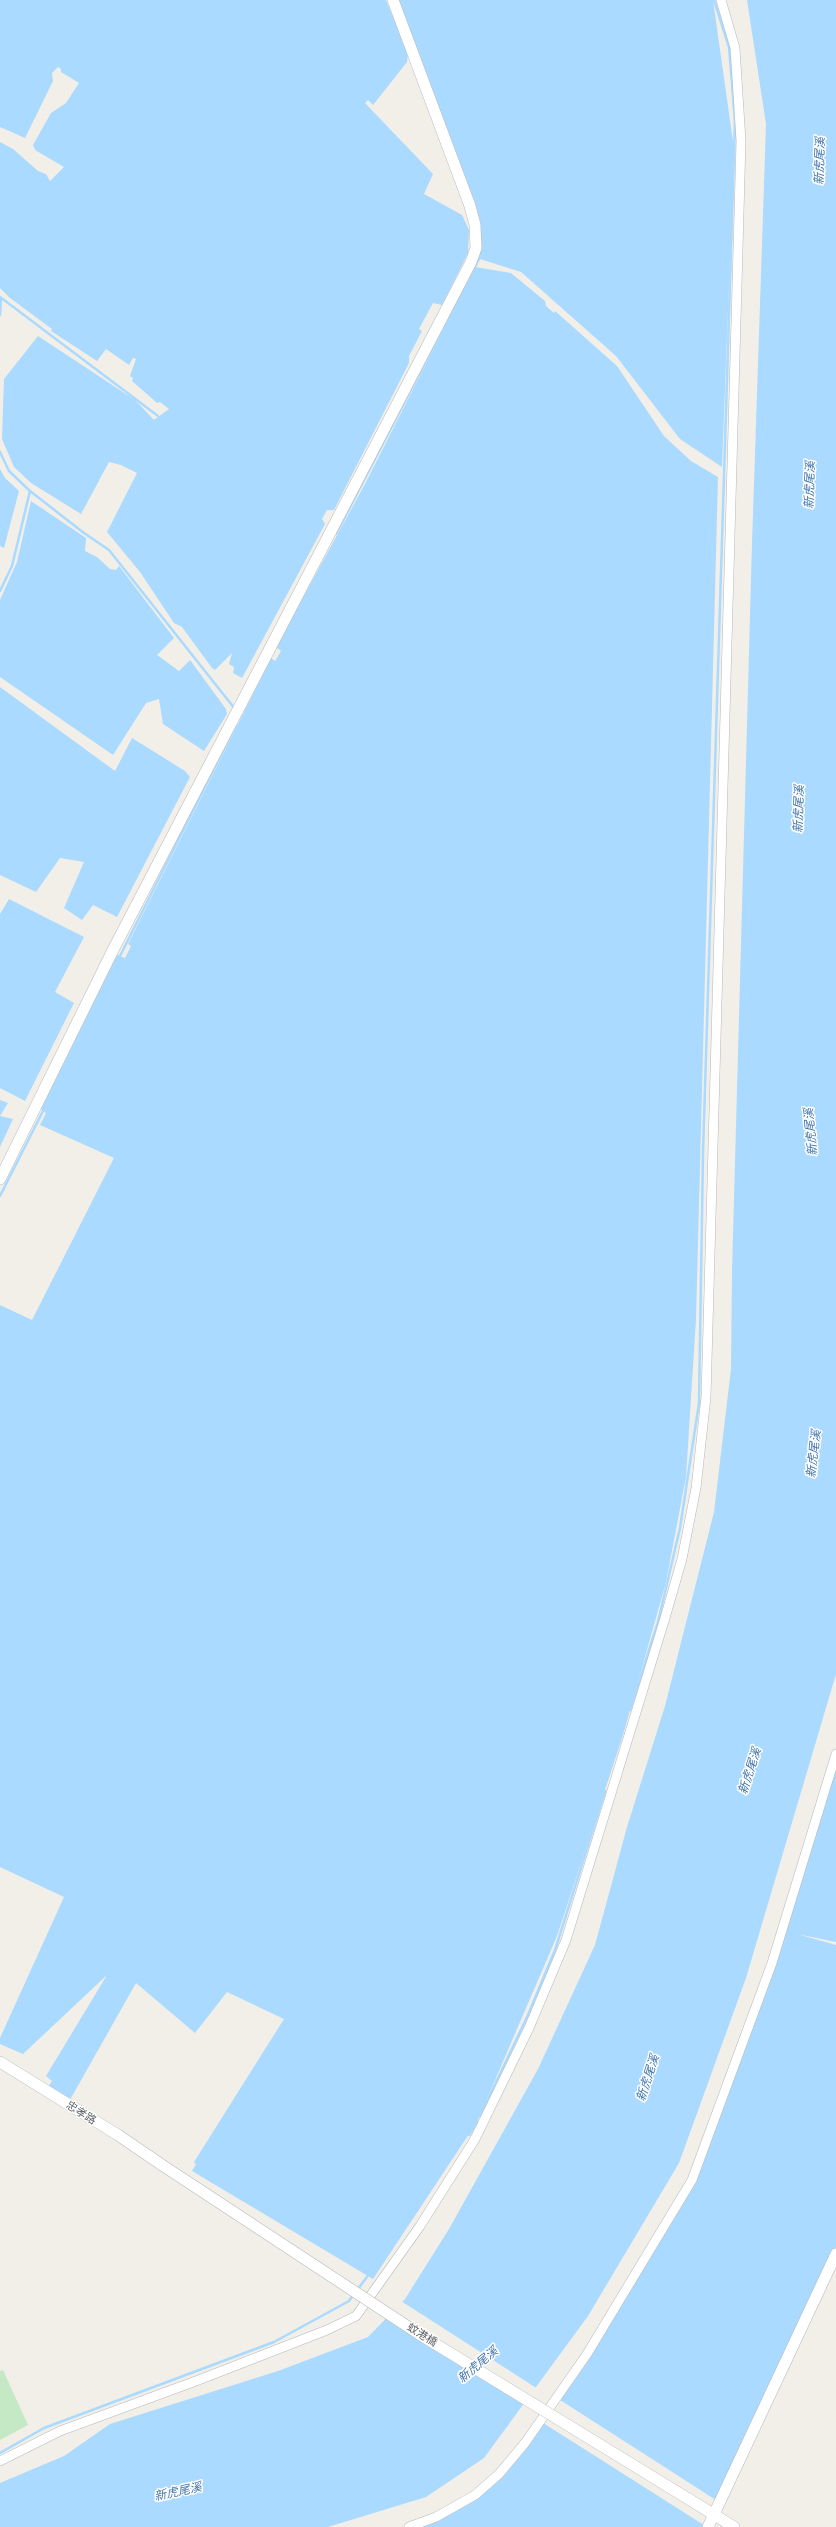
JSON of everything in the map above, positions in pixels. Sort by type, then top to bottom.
[{"type":"street","points":[[0,1179],[114,948],[476,248],[475,225],[470,206],[393,0]]},
{"type":"street","points":[[0,2461],[60,2431],[327,2330],[356,2316],[420,2226],[475,2139],[529,2028],[566,1940],[665,1618],[682,1559],[696,1488],[706,1397],[741,142],[735,48],[721,0]]},
{"type":"street","points":[[409,2527],[436,2517],[475,2495],[499,2474],[526,2443],[587,2354],[692,2180],[772,1963],[836,1754]]},
{"type":"street","name":"忠孝路","points":[[0,2062],[118,2135],[162,2165]]},
{"type":"street","name":"蚊港橋","points":[[162,2165],[419,2334],[734,2527]]},
{"type":"street","points":[[708,2527],[836,2254]]},
{"type":"green space","points":[[3,2370],[28,2425],[0,2440],[0,2371]]},
{"type":"water","points":[[0,0],[386,0],[408,53],[407,62],[373,105],[368,100],[365,103],[433,174],[424,194],[462,215],[469,230],[468,253],[442,305],[433,303],[419,329],[422,331],[409,356],[409,363],[334,510],[327,510],[322,519],[325,524],[242,678],[233,673],[234,667],[229,664],[232,653],[215,670],[212,668],[182,627],[174,623],[140,572],[107,532],[137,473],[121,465],[109,462],[81,514],[31,483],[14,467],[2,439],[4,379],[38,336],[135,400],[154,420],[169,409],[160,402],[157,403],[132,381],[133,378],[130,376],[136,359],[133,358],[129,365],[106,349],[97,361],[51,331],[52,329],[10,298],[0,288],[0,142],[13,149],[38,171],[46,174],[50,181],[64,167],[35,150],[33,145],[51,113],[66,103],[79,83],[61,72],[61,69],[58,67],[52,73],[53,81],[25,138],[0,127]]},
{"type":"water","points":[[398,0],[713,0],[734,149],[722,467],[680,439],[616,356],[521,272],[480,259],[478,214]]},
{"type":"water","name":"新虎尾溪","points":[[747,0],[836,0],[836,1674],[746,1978],[679,2163],[588,2316],[484,2458],[426,2497],[328,2527],[0,2527],[0,2483],[64,2456],[110,2424],[278,2371],[368,2337],[405,2299],[449,2229],[538,2069],[595,1945],[627,1827],[665,1706],[714,1512],[731,1369],[732,1271],[752,543],[766,124]]},
{"type":"water","points":[[475,267],[511,273],[545,301],[546,306],[554,313],[555,311],[617,366],[664,436],[691,461],[718,477],[696,1319],[686,1477],[666,1582],[623,1735],[557,1936],[477,2122],[373,2279],[192,2171],[196,2164],[194,2162],[284,2019],[227,1992],[195,2033],[136,1983],[71,2098],[45,2092],[52,2081],[46,2076],[107,1975],[23,2054],[0,2044],[0,2038],[64,1897],[0,1867],[0,1305],[32,1320],[114,1158],[40,1125],[46,1113],[41,1109],[117,955],[125,958],[131,946],[128,944],[271,658],[275,661],[281,651],[276,647],[365,484]]},
{"type":"water","points":[[0,469],[5,478],[19,491],[4,548],[0,546]]},
{"type":"water","points":[[31,501],[86,538],[85,551],[97,557],[110,569],[116,570],[119,566],[174,638],[157,655],[179,671],[190,660],[226,709],[227,714],[204,751],[163,724],[159,699],[146,703],[113,755],[0,677],[0,600],[17,562]]},
{"type":"water","points":[[0,687],[115,771],[132,738],[185,771],[190,777],[117,917],[93,905],[82,920],[64,908],[84,862],[60,858],[36,892],[0,875]]},
{"type":"water","points":[[9,899],[84,937],[55,992],[74,1003],[25,1101],[0,1088],[0,914]]},
{"type":"water","points":[[0,1100],[8,1103],[0,1116]]},
{"type":"water","points":[[0,1116],[13,1119],[0,1147]]},
{"type":"water","points":[[836,1754],[836,1942],[797,1934],[836,1945],[836,2254],[719,2502],[557,2398],[695,2171],[782,1929]]},
{"type":"water","points":[[540,2421],[707,2527],[409,2527],[475,2495]]},
{"type":"pier","points":[[401,2301],[538,2389],[528,2403],[388,2313]]},
{"type":"waterway","points":[[630,1710],[658,1622],[680,1528],[699,1403],[703,1152],[735,121],[729,47],[714,0]]},
{"type":"waterway","points":[[336,534],[480,257]]},
{"type":"waterway","points":[[0,297],[158,416]]},
{"type":"waterway","points":[[0,315],[1,298]]},
{"type":"waterway","points":[[0,452],[9,471],[30,491],[84,533],[109,550],[235,709]]},
{"type":"waterway","points":[[0,591],[12,566],[30,491]]},
{"type":"waterway","points":[[119,958],[236,725]]},
{"type":"waterway","points":[[0,1196],[44,1109]]},
{"type":"waterway","points":[[480,2116],[528,2015],[555,1950],[605,1791]]},
{"type":"waterway","points":[[469,2135],[477,2122]]},
{"type":"waterway","points":[[358,2289],[369,2274]]},
{"type":"waterway","points":[[0,2453],[44,2428],[274,2342],[349,2301],[353,2295]]}]
